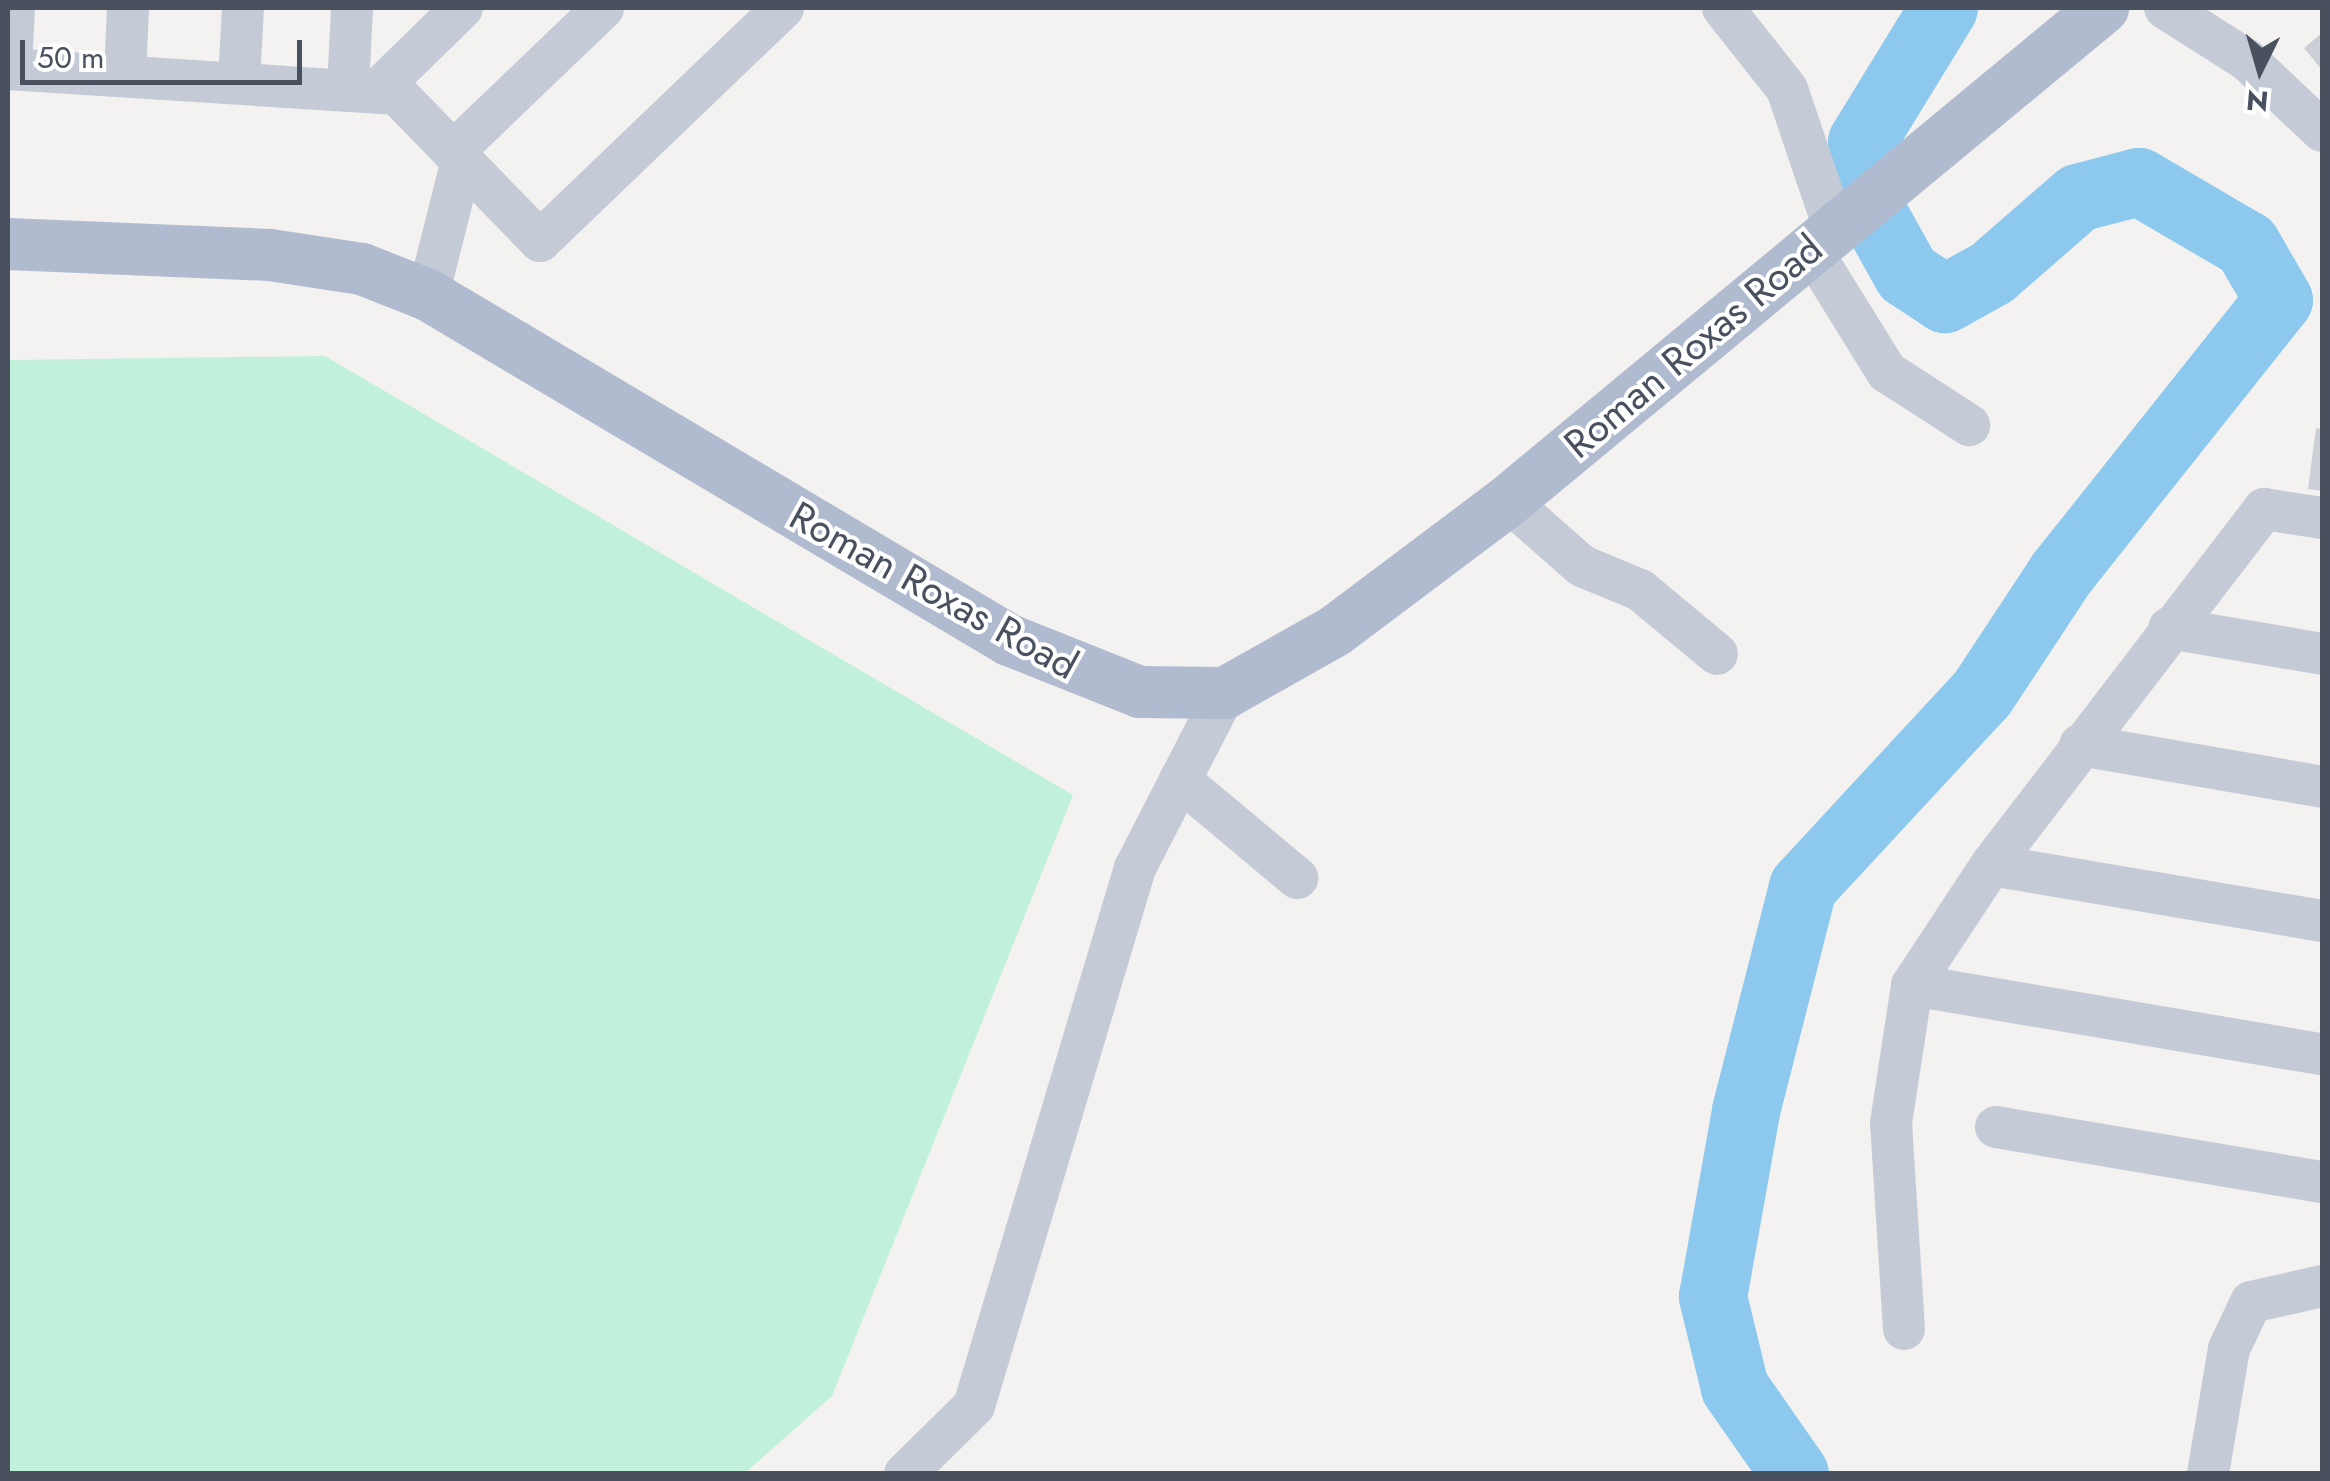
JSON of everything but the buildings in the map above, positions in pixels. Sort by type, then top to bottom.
[{"type":"main road","name":"Roman Roxas Road","points":[[8,244],[270,255],[362,269],[428,295],[1009,640],[1140,692],[1225,693],[1334,631],[1508,501],[2103,8]]},
{"type":"street","points":[[14,8],[9,69],[364,88],[397,94],[540,242],[783,8]]},
{"type":"street","points":[[125,76],[128,8]]},
{"type":"street","points":[[239,81],[242,8]]},
{"type":"street","points":[[352,8],[364,88]]},
{"type":"street","points":[[364,88],[462,8]]},
{"type":"street","points":[[428,295],[457,156],[603,8]]},
{"type":"street","points":[[1723,8],[1786,90],[1887,372],[1969,424]]},
{"type":"street","points":[[2166,8],[2247,60],[2322,131]]},
{"type":"street","points":[[1508,501],[1582,566],[1640,590],[1717,654]]},
{"type":"street","points":[[1904,1329],[1890,1123],[1912,985],[1990,865],[2168,628],[2264,508],[2322,518]]},
{"type":"street","points":[[2168,628],[2322,654]]},
{"type":"street","points":[[905,1474],[974,1406],[1135,868],[1225,693]]},
{"type":"street","points":[[2080,745],[2322,787]]},
{"type":"street","points":[[1180,780],[1297,878]]},
{"type":"street","points":[[1990,865],[2322,921]]},
{"type":"street","points":[[1912,985],[2322,1054]]},
{"type":"street","points":[[1996,1127],[2322,1182]]},
{"type":"street","points":[[2208,1474],[2229,1349],[2251,1302],[2322,1286]]},
{"type":"green space","points":[[325,356],[1073,795],[832,1396],[745,1473],[8,1473],[8,360]]},
{"type":"waterway","points":[[1795,1474],[1735,1388],[1713,1297],[1746,1111],[1803,887],[1982,694],[2061,574],[2279,300],[2247,245],[2139,182],[2078,198],[1992,273],[1945,299],[1907,274],[1873,213],[1862,142],[1944,8]]}]
